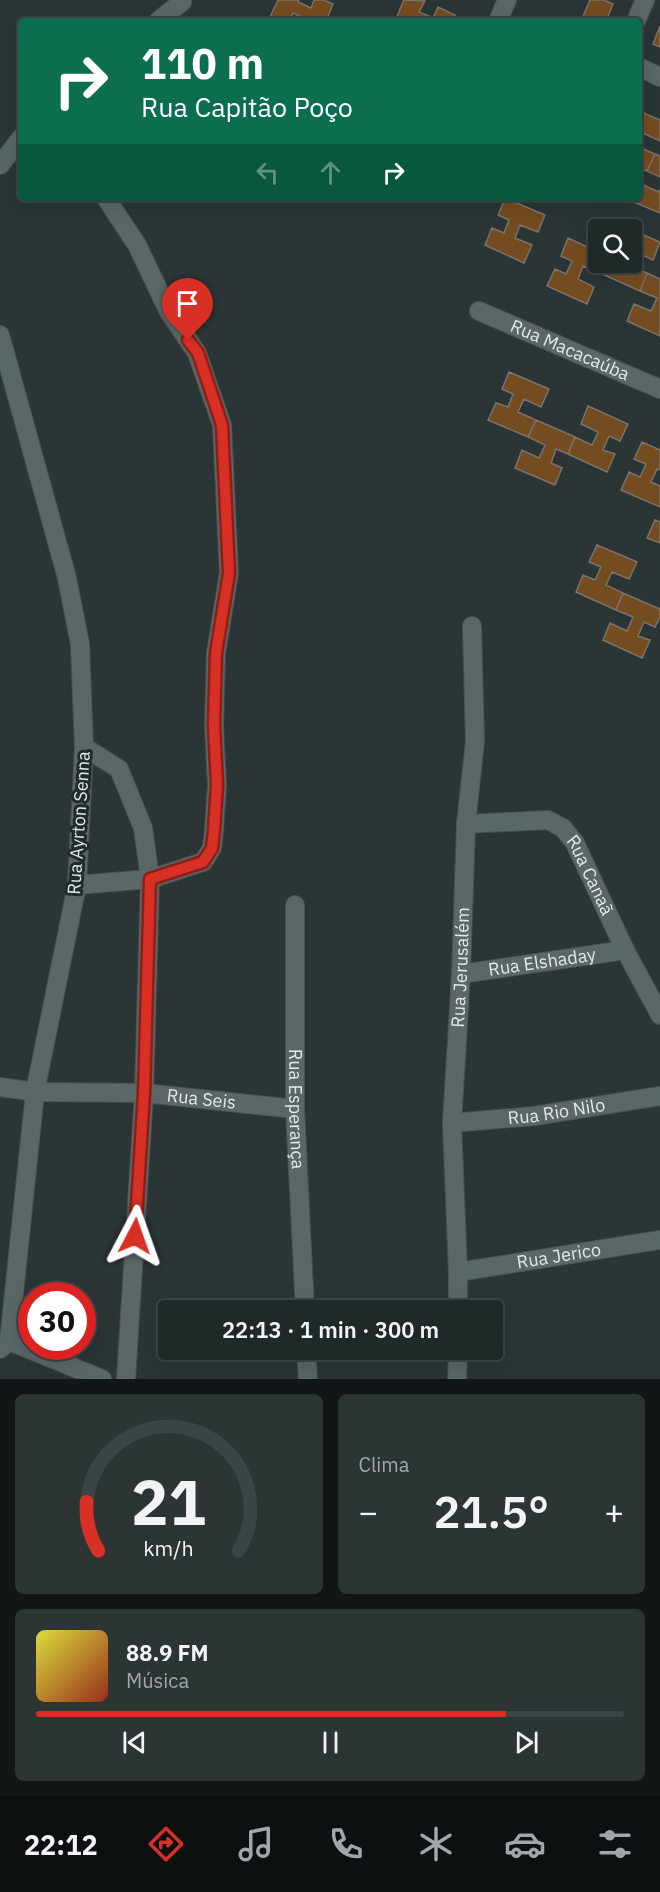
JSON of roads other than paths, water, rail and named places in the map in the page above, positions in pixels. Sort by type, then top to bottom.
[{"type":"street","points":[[499,18],[507,0]]},
{"type":"street","points":[[637,18],[645,0]]},
{"type":"street","points":[[162,18],[182,2]]},
{"type":"street","points":[[642,68],[660,77]]},
{"type":"street","points":[[0,165],[18,142]]},
{"type":"street","points":[[77,885],[150,879],[203,862],[212,848],[217,785],[214,725],[216,653],[229,573],[222,425],[198,353],[170,312],[137,245],[108,201]]},
{"type":"street","name":"Rua Macacaúba","points":[[479,311],[660,389]]},
{"type":"street","name":"Rua Ayrton Senna","points":[[0,335],[67,578],[80,644],[84,747],[77,885],[35,1092],[4,1345]]},
{"type":"street","name":"Rua Jerusalém","points":[[458,1300],[452,1123],[461,974],[466,824],[475,741],[472,626]]},
{"type":"street","points":[[84,747],[118,769],[143,828],[150,879],[144,1093],[126,1379]]},
{"type":"street","name":"Rua Canaã","points":[[466,824],[548,820],[563,828],[575,843],[625,950],[660,1015]]},
{"type":"street","name":"Rua Esperança","points":[[295,905],[295,1109],[304,1300]]},
{"type":"street","name":"Rua Elshaday","points":[[461,974],[625,950]]},
{"type":"street","name":"Rua Seis","points":[[0,1087],[35,1092],[144,1093],[295,1109]]},
{"type":"street","name":"Rua Rio Nilo","points":[[452,1123],[534,1116],[660,1096]]},
{"type":"street","name":"Rua Jerico","points":[[458,1272],[660,1240]]},
{"type":"street","points":[[4,1345],[102,1379]]},
{"type":"street","points":[[307,1360],[308,1379]]},
{"type":"street","points":[[457,1379],[458,1360]]}]
